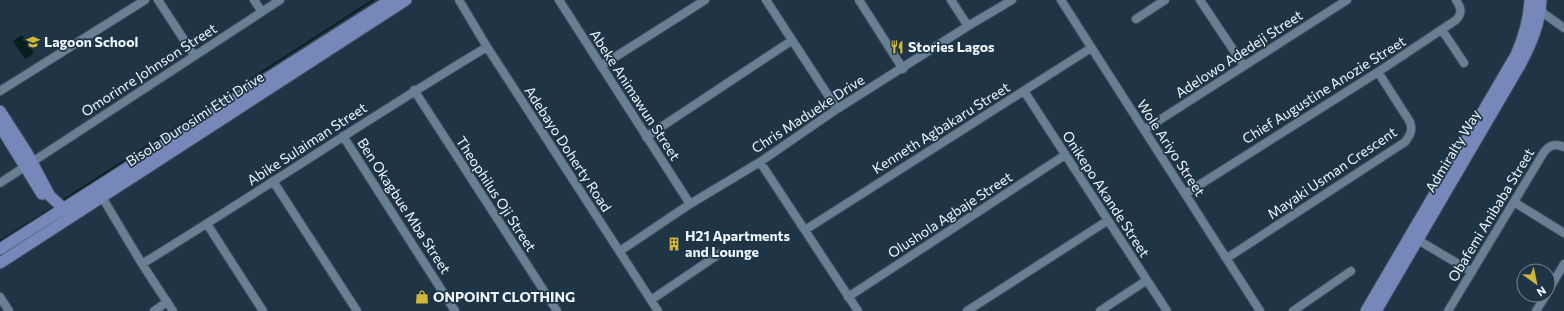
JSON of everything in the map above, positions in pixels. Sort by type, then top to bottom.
[{"type":"main road","points":[[0,249],[56,208],[390,0]]},
{"type":"main road","name":"Bisola Durosimi Etti Drive","points":[[0,263],[406,0]]},
{"type":"main road","name":"Admiralty Way","points":[[1366,311],[1516,54],[1529,17],[1530,0]]},
{"type":"main road","name":"Admiralty Way","points":[[1376,311],[1520,66],[1534,37],[1540,5]]},
{"type":"main road","points":[[0,111],[29,164],[56,208],[66,220]]},
{"type":"main road","points":[[0,126],[29,164]]},
{"type":"main road","points":[[56,208],[76,214]]},
{"type":"street","points":[[0,91],[145,0]]},
{"type":"street","points":[[158,0],[194,55]]},
{"type":"street","points":[[254,0],[262,12]]},
{"type":"street","name":"Omorinre Johnson Street","points":[[0,183],[280,0]]},
{"type":"street","name":"Adebayo Doherty Road","points":[[459,0],[487,47],[658,311]]},
{"type":"street","name":"Abeke Animawun Street","points":[[559,0],[690,204]]},
{"type":"street","points":[[601,66],[705,0]]},
{"type":"street","points":[[766,0],[791,41],[837,109]]},
{"type":"street","points":[[859,0],[903,68]]},
{"type":"street","points":[[951,0],[968,26]]},
{"type":"street","name":"Chris Madueke Drive","points":[[620,251],[690,204],[760,162],[837,109],[1012,0]]},
{"type":"street","name":"Wole Ariyo Street","points":[[1061,0],[1260,311]]},
{"type":"street","points":[[1136,19],[1165,0]]},
{"type":"street","points":[[1200,0],[1244,66]]},
{"type":"street","name":"Adelowo Adedeji Street","points":[[1144,130],[1347,0]]},
{"type":"street","name":"Chief Augustine Anozie Street","points":[[1185,194],[1378,72],[1456,20],[1461,15],[1459,5],[1456,0]]},
{"type":"street","points":[[1540,5],[1564,28]]},
{"type":"street","points":[[1442,30],[1464,63]]},
{"type":"street","points":[[646,137],[791,41]]},
{"type":"street","name":"Abike Sulaiman Street","points":[[142,264],[207,224],[414,90],[487,47]]},
{"type":"street","name":"Kenneth Agbakaru Street","points":[[805,230],[1091,48]]},
{"type":"street","name":"Mayaki Usman Crescent","points":[[1226,258],[1405,142],[1410,135],[1412,128],[1410,122],[1378,72]]},
{"type":"street","name":"Theophilus Oji Street","points":[[414,90],[557,311]]},
{"type":"street","name":"Onikepo Akande Street","points":[[1024,91],[1107,221],[1167,311]]},
{"type":"street","name":"Ben Okagbue Mba Street","points":[[343,136],[456,311]]},
{"type":"street","name":"Obafemi Anibaba Street","points":[[1448,311],[1547,148],[1556,144],[1564,147]]},
{"type":"street","name":"Olushola Agbaje Street","points":[[848,297],[1065,155]]},
{"type":"street","points":[[760,162],[858,311]]},
{"type":"street","points":[[273,181],[357,311]]},
{"type":"street","points":[[102,197],[142,264],[173,311]]},
{"type":"street","points":[[1514,202],[1564,233]]},
{"type":"street","points":[[967,311],[1107,221]]},
{"type":"street","points":[[207,224],[263,311]]},
{"type":"street","points":[[1418,240],[1472,272]]},
{"type":"street","points":[[651,300],[719,254]]},
{"type":"street","points":[[1556,278],[1564,264]]},
{"type":"street","points":[[1293,311],[1351,271]]},
{"type":"street","points":[[1100,311],[1147,280]]},
{"type":"street","points":[[0,297],[9,311]]},
{"type":"street","points":[[154,311],[167,302]]},
{"type":"shaded area","points":[[22,35],[34,53],[25,59],[13,41]]},
{"type":"waterway","points":[[62,201],[373,0]]},
{"type":"waterway","points":[[0,241],[54,207]]},
{"type":"place","name":"Lagoon School","points":[[33,42]]},
{"type":"place","name":"Stories Lagos","points":[[897,47]]},
{"type":"place","name":"H21 Apartments and Lounge","points":[[674,244]]},
{"type":"place","name":"ONPOINT CLOTHING","points":[[422,297]]}]
